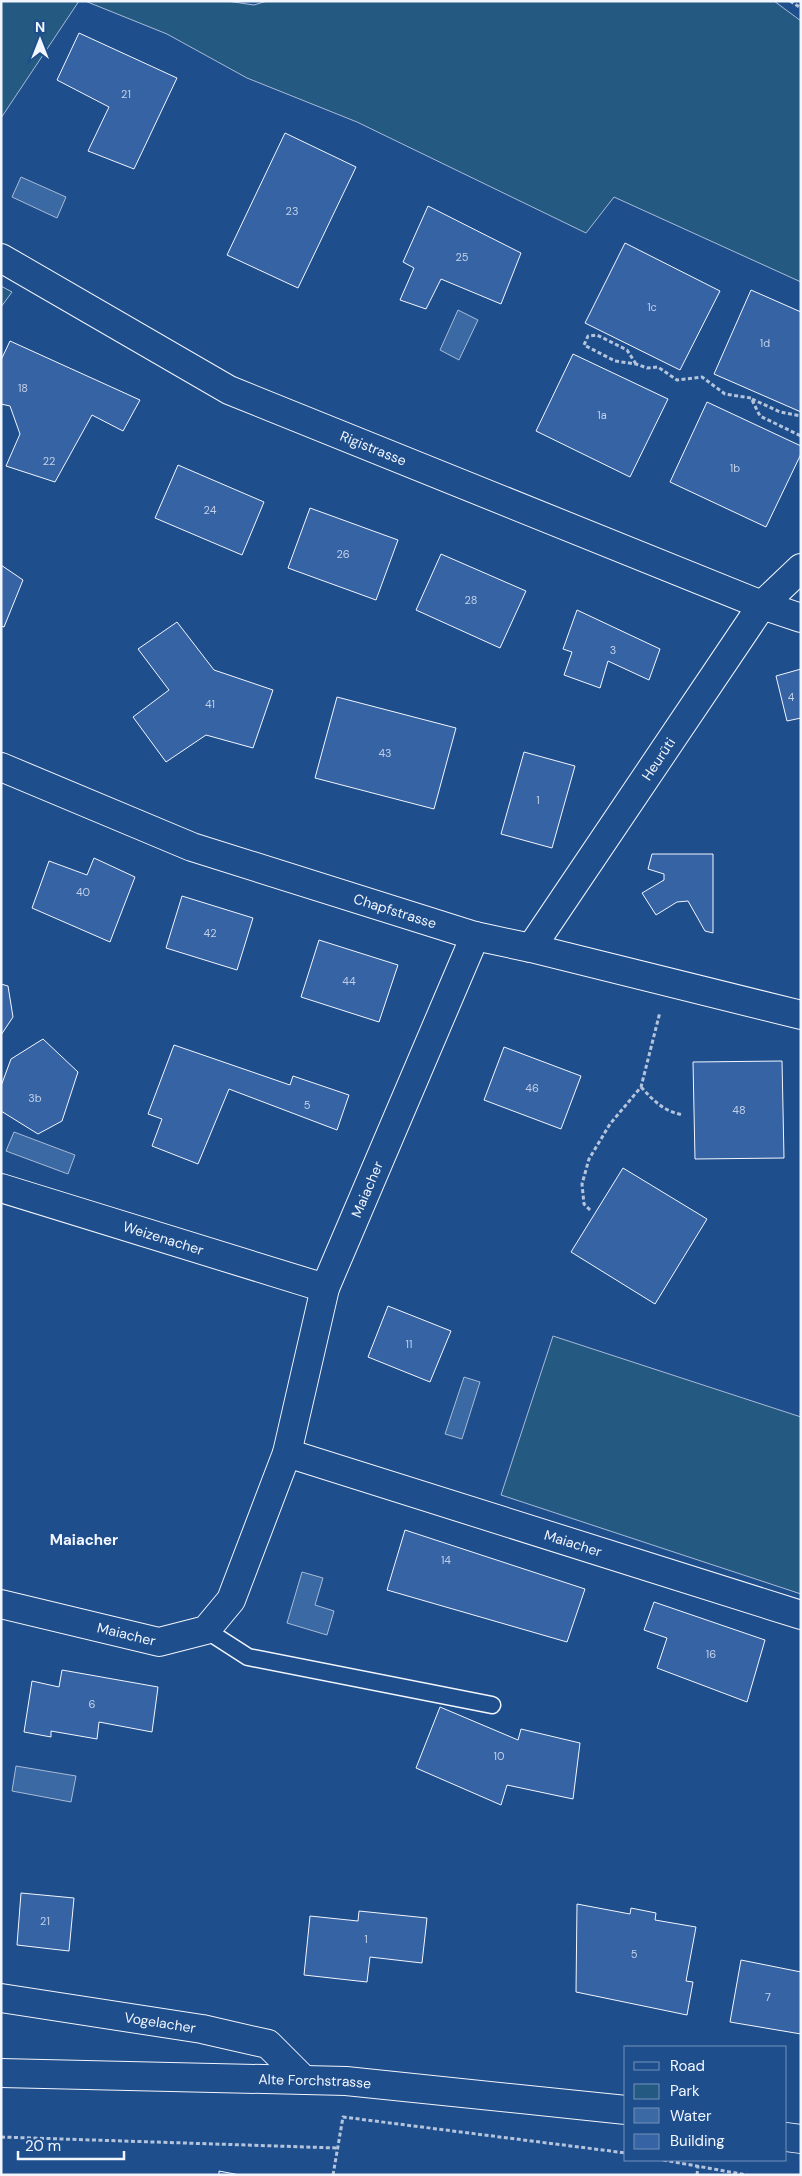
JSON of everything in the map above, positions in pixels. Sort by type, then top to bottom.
[{"type":"street","name":"Rigistrasse","points":[[1,258],[230,390],[762,606]]},
{"type":"street","name":"Heurüti","points":[[531,948],[762,606],[801,568]]},
{"type":"street","points":[[762,606],[801,618]]},
{"type":"street","name":"Chapfstrasse","points":[[1,767],[192,847],[475,936],[531,948],[801,1015]]},
{"type":"street","name":"Maiacher","points":[[1,1604],[159,1642],[206,1630],[231,1600],[288,1453],[324,1288],[475,936]]},
{"type":"street","name":"Weizenacher","points":[[1,1188],[324,1288]]},
{"type":"street","name":"Maiacher","points":[[288,1453],[801,1615]]},
{"type":"street","name":"Vogelacher","points":[[1,1998],[202,2028],[268,2044],[304,2080]]},
{"type":"street","name":"Alte Forchstrasse","points":[[1,2073],[346,2081],[624,2110]]},
{"type":"street","points":[[787,2136],[801,2139]]},
{"type":"lane","points":[[206,1630],[248,1657],[492,1705]]},
{"type":"path","points":[[790,1],[801,8]]},
{"type":"path","points":[[636,364],[627,350],[597,335],[588,336],[584,345],[615,361],[636,364],[647,368],[658,367],[677,380],[702,377],[725,394],[751,398],[780,412],[801,416]]},
{"type":"path","points":[[751,398],[760,416],[801,436]]},
{"type":"path","points":[[590,1210],[584,1204],[582,1184],[589,1159],[610,1124],[641,1087],[668,982]]},
{"type":"path","points":[[641,1087],[657,1104],[670,1113],[683,1115]]},
{"type":"path","points":[[332,2175],[343,2117],[624,2153]]},
{"type":"path","points":[[1,2137],[337,2148]]},
{"type":"path","points":[[669,2161],[747,2175]]},
{"type":"path","points":[[697,2175],[698,2166]]},
{"type":"green space","points":[[1,1],[79,1],[1,118]]},
{"type":"green space","points":[[85,1],[227,1],[254,5],[267,1],[774,1],[801,21],[801,282],[614,197],[586,233],[357,122],[247,78],[167,34]]},
{"type":"green space","points":[[1,286],[12,292],[1,307]]},
{"type":"green space","points":[[553,1336],[801,1417],[801,1594],[501,1495]]},
{"type":"water","points":[[21,177],[66,197],[57,218],[12,197]]},
{"type":"water","points":[[458,310],[478,320],[459,360],[440,350]]},
{"type":"water","points":[[14,1132],[75,1155],[68,1174],[6,1151]]},
{"type":"water","points":[[464,1377],[480,1382],[462,1439],[445,1434]]},
{"type":"water","points":[[302,1572],[323,1578],[315,1605],[334,1611],[327,1635],[287,1623]]},
{"type":"water","points":[[16,1766],[76,1776],[71,1802],[12,1791]]},
{"type":"building","points":[[79,33],[177,78],[134,169],[88,151],[109,107],[57,80]]},
{"type":"building","points":[[285,133],[356,167],[298,288],[227,255]]},
{"type":"building","points":[[428,206],[521,253],[501,304],[441,279],[426,309],[400,300],[414,268],[403,262]]},
{"type":"building","points":[[625,243],[720,291],[680,370],[585,323]]},
{"type":"building","points":[[751,290],[801,312],[801,412],[714,374]]},
{"type":"building","points":[[10,341],[140,400],[123,431],[92,415],[55,482],[6,466],[20,434],[10,406],[1,404],[1,360]]},
{"type":"building","points":[[573,354],[668,399],[630,477],[536,431]]},
{"type":"building","points":[[707,402],[801,446],[801,454],[766,527],[670,482]]},
{"type":"building","points":[[178,465],[264,502],[242,555],[155,518]]},
{"type":"building","points":[[310,508],[398,540],[376,600],[288,568]]},
{"type":"building","points":[[441,554],[526,591],[500,648],[416,610]]},
{"type":"building","points":[[1,565],[23,580],[4,627],[1,626]]},
{"type":"building","points":[[577,610],[660,649],[649,680],[608,661],[600,688],[564,675],[572,652],[563,649]]},
{"type":"building","points":[[177,622],[214,670],[273,690],[253,748],[206,735],[166,762],[133,717],[169,690],[138,649]]},
{"type":"building","points":[[801,669],[801,718],[787,721],[776,676]]},
{"type":"building","points":[[337,697],[456,728],[434,809],[315,778]]},
{"type":"building","points":[[524,752],[575,766],[552,848],[501,834]]},
{"type":"building","points":[[652,854],[713,854],[713,933],[705,931],[688,901],[677,902],[656,915],[642,893],[664,880],[664,874],[648,869]]},
{"type":"building","points":[[94,858],[135,877],[110,942],[32,908],[49,861],[87,875]]},
{"type":"building","points":[[182,896],[253,918],[237,970],[166,948]]},
{"type":"building","points":[[319,940],[398,965],[379,1022],[301,997]]},
{"type":"building","points":[[1,984],[8,986],[13,1017],[1,1035]]},
{"type":"building","points":[[43,1039],[78,1072],[62,1121],[38,1134],[1,1111],[1,1086],[11,1059]]},
{"type":"building","points":[[174,1045],[290,1085],[293,1076],[349,1095],[337,1130],[229,1089],[198,1164],[152,1146],[162,1119],[148,1114]]},
{"type":"building","points":[[504,1047],[581,1076],[561,1129],[484,1100]]},
{"type":"building","points":[[782,1061],[784,1158],[695,1159],[693,1062]]},
{"type":"building","points":[[623,1168],[707,1219],[655,1304],[571,1252]]},
{"type":"building","points":[[388,1306],[451,1331],[430,1382],[368,1357]]},
{"type":"building","points":[[405,1530],[585,1589],[567,1642],[387,1590]]},
{"type":"building","points":[[654,1602],[765,1640],[747,1702],[657,1668],[667,1638],[644,1630]]},
{"type":"building","points":[[62,1670],[158,1687],[152,1732],[99,1722],[97,1739],[51,1731],[51,1737],[24,1732],[32,1681],[59,1687]]},
{"type":"building","points":[[440,1707],[518,1740],[521,1729],[580,1743],[573,1799],[507,1785],[501,1805],[416,1768]]},
{"type":"building","points":[[21,1893],[74,1898],[69,1951],[17,1945]]},
{"type":"building","points":[[577,1904],[630,1914],[631,1908],[656,1913],[655,1920],[696,1927],[686,1981],[693,1982],[687,2015],[576,1992]]},
{"type":"building","points":[[359,1911],[427,1918],[422,1963],[370,1957],[367,1982],[304,1975],[310,1916],[358,1921]]},
{"type":"building","points":[[741,1960],[801,1972],[801,2034],[730,2022]]},
{"type":"building","points":[[219,2171],[240,2175],[219,2175]]},
{"type":"district","name":"Maiacher","points":[[84,1540]]}]
